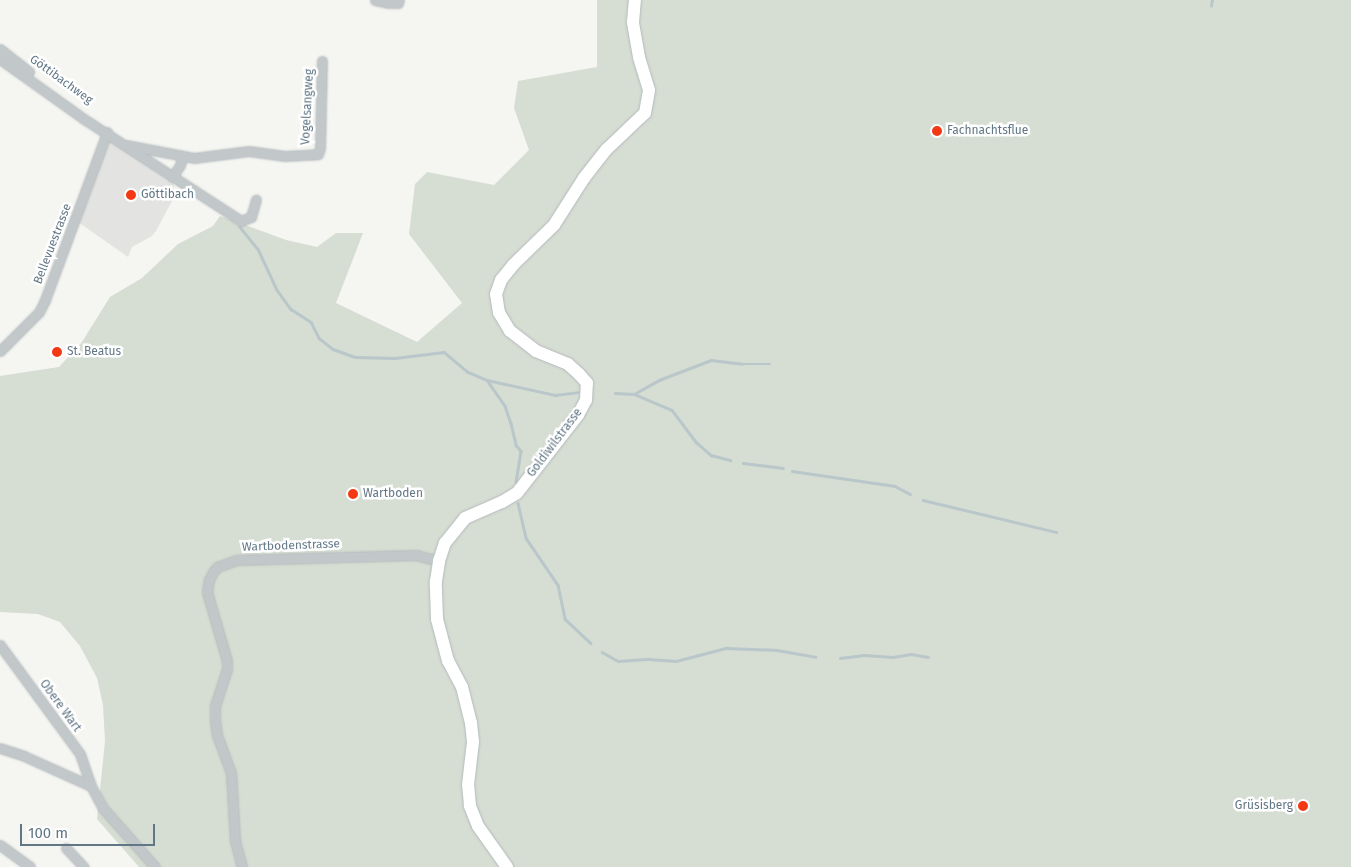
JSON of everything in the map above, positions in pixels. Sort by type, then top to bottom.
[{"type":"street","points":[[375,0],[399,2]]},
{"type":"street","name":"Goldiwilstrasse","points":[[507,867],[478,826],[470,806],[468,785],[473,742],[471,723],[462,687],[448,661],[437,619],[436,582],[438,561],[445,543],[465,518],[502,502],[517,493],[578,415],[586,400],[587,384],[580,374],[568,364],[536,351],[510,331],[499,313],[496,294],[501,280],[513,265],[554,226],[584,178],[602,156],[644,113],[648,90],[639,57],[633,22],[635,0]]},
{"type":"street","name":"Göttibachweg","points":[[0,49],[106,132]]},
{"type":"street","name":"Göttibachweg","points":[[0,59],[76,114],[241,222],[251,217],[256,200]]},
{"type":"street","name":"Vogelsangweg","points":[[318,154],[320,148],[322,61]]},
{"type":"street","name":"Bellevuestrasse","points":[[0,350],[39,312],[46,300],[106,132]]},
{"type":"street","name":"Göttibachweg","points":[[126,145],[133,144],[183,156],[205,158],[249,151],[285,156],[318,154]]},
{"type":"street","points":[[172,177],[180,165],[183,156]]},
{"type":"street","name":"Wartbodenstrasse","points":[[242,867],[235,840],[231,773],[217,735],[215,720],[214,706],[227,670],[227,660],[207,592],[209,580],[213,572],[226,563],[246,560],[416,555],[438,561]]},
{"type":"street","name":"Obere Wart","points":[[0,645],[80,754],[91,786],[115,824],[155,867]]},
{"type":"street","points":[[0,748],[24,756],[91,786]]},
{"type":"street","points":[[0,845],[30,867]]},
{"type":"street","points":[[66,848],[84,867]]},
{"type":"shaded area","points":[[597,0],[1351,0],[1351,867],[139,867],[97,819],[105,741],[103,705],[97,678],[80,646],[60,622],[38,614],[0,612],[0,376],[59,367],[82,342],[110,297],[142,278],[178,244],[213,226],[220,216],[286,240],[317,247],[336,233],[363,233],[336,303],[417,342],[462,303],[409,234],[415,184],[427,172],[494,185],[529,150],[514,108],[518,81],[597,67]]},
{"type":"shaded area","name":"Göttibach","points":[[110,140],[174,182],[173,199],[156,231],[152,236],[132,247],[128,257],[78,222]]},
{"type":"waterway","points":[[1211,6],[1212,0]]},
{"type":"waterway","points":[[240,227],[258,249],[277,290],[291,309],[311,322],[319,338],[333,349],[355,357],[395,358],[444,352],[468,372],[487,380],[505,406],[516,445],[521,451],[516,482]]},
{"type":"waterway","points":[[634,394],[659,380],[711,360],[742,364],[770,364]]},
{"type":"waterway","points":[[487,380],[555,395],[578,392]]},
{"type":"waterway","points":[[615,393],[634,394],[672,410],[696,442],[711,455],[730,460]]},
{"type":"waterway","points":[[743,463],[783,468]]},
{"type":"waterway","points":[[792,471],[895,486],[910,494]]},
{"type":"waterway","points":[[923,500],[1056,532]]},
{"type":"waterway","points":[[518,503],[526,538],[558,585],[565,619],[591,643]]},
{"type":"waterway","points":[[602,652],[618,661],[649,659],[676,661],[726,648],[777,650],[815,657]]},
{"type":"waterway","points":[[840,658],[864,655],[893,657],[911,654],[928,657]]},
{"type":"place","name":"Fachnachtsflue","points":[[937,131]]},
{"type":"place","name":"Göttibach","points":[[131,195]]},
{"type":"place","name":"St. Beatus","points":[[57,352]]},
{"type":"place","name":"Wartboden","points":[[353,494]]},
{"type":"place","name":"Grüsisberg","points":[[1303,806]]}]
